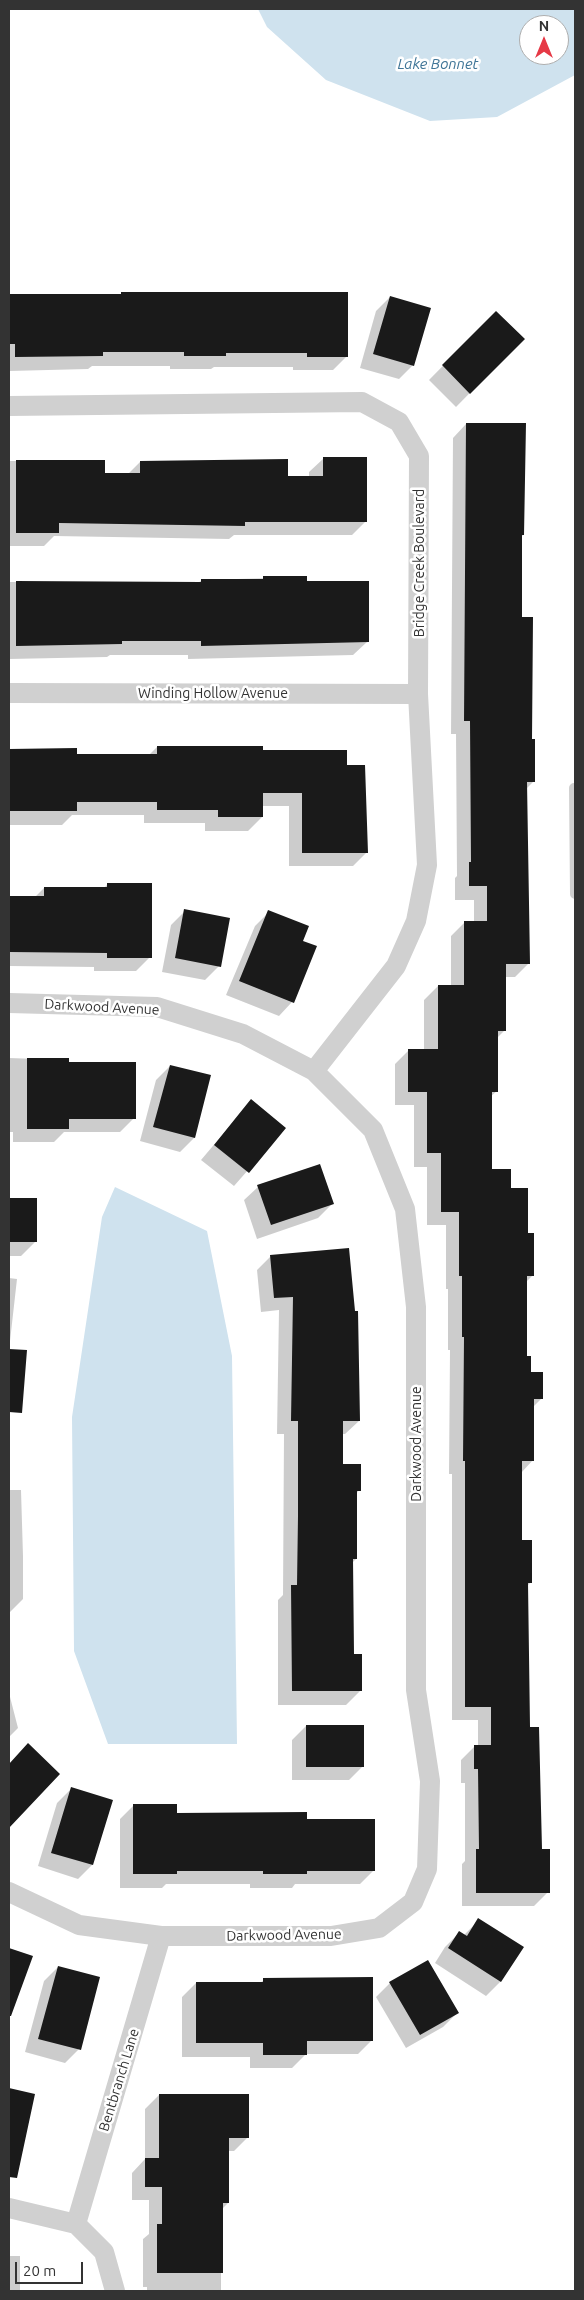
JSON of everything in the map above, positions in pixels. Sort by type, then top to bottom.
[{"type":"street","name":"Bridge Creek Boulevard","points":[[9,406],[362,402],[399,422],[419,456],[418,694],[427,864],[416,921],[396,966],[314,1071]]},
{"type":"street","name":"Winding Hollow Avenue","points":[[9,693],[418,694]]},
{"type":"street","name":"Darkwood Avenue","points":[[9,1003],[157,1007],[243,1034],[314,1071],[374,1130],[405,1209],[416,1307],[416,1690],[430,1781],[427,1869],[414,1902],[379,1928],[331,1936],[161,1936],[79,1925],[9,1892]]},
{"type":"street","name":"Bentbranch Lane","points":[[76,2224],[161,1936]]},
{"type":"street","points":[[9,2208],[76,2224],[104,2252],[115,2291]]},
{"type":"lane","points":[[575,788],[575,894]]},
{"type":"water","name":"Lake Bonnet","points":[[258,9],[575,9],[575,75],[497,117],[430,121],[326,80],[267,27]]},
{"type":"water","points":[[115,1187],[207,1231],[232,1356],[237,1744],[108,1744],[74,1651],[72,1417],[102,1217]]},
{"type":"building","points":[[121,292],[348,292],[348,357],[307,357],[307,353],[226,353],[226,356],[184,356],[184,352],[103,352],[103,356],[15,357],[15,344],[9,344],[9,294],[121,294]]},
{"type":"building","points":[[390,296],[431,308],[414,366],[373,354]]},
{"type":"building","points":[[496,311],[525,339],[470,394],[442,365]]},
{"type":"building","points":[[466,423],[526,423],[524,535],[522,535],[522,617],[533,617],[532,739],[535,739],[535,782],[527,782],[530,964],[506,964],[506,1031],[498,1031],[498,1092],[492,1092],[492,1169],[511,1169],[511,1188],[528,1188],[528,1233],[534,1233],[534,1276],[527,1276],[527,1356],[531,1356],[531,1372],[543,1372],[543,1399],[534,1399],[534,1461],[522,1461],[522,1540],[532,1540],[532,1583],[528,1583],[530,1727],[539,1727],[542,1849],[550,1849],[550,1893],[476,1893],[476,1849],[479,1849],[478,1769],[474,1769],[474,1745],[491,1745],[491,1707],[465,1707],[464,1337],[462,1337],[462,1276],[459,1276],[459,1212],[441,1212],[441,1153],[427,1153],[427,1092],[408,1092],[408,1049],[438,1049],[438,985],[464,985],[464,921],[487,921],[487,886],[469,886],[469,862],[471,862],[470,721],[464,721]]},
{"type":"building","points":[[323,457],[367,457],[367,522],[245,522],[245,526],[59,523],[59,533],[16,533],[16,460],[105,460],[105,473],[140,473],[140,461],[288,459],[288,476],[323,476]]},
{"type":"building","points":[[263,576],[307,576],[307,581],[369,581],[369,642],[201,646],[201,641],[122,641],[122,644],[16,646],[16,581],[201,582],[201,579],[263,579]]},
{"type":"building","points":[[157,746],[263,746],[263,750],[347,750],[347,765],[365,765],[368,853],[302,853],[302,793],[263,793],[263,817],[218,817],[218,810],[157,810],[157,802],[77,802],[77,811],[9,811],[9,749],[77,748],[77,754],[157,754]]},
{"type":"building","points":[[107,883],[152,883],[152,958],[107,958],[107,953],[9,952],[9,896],[44,896],[44,887],[107,887]]},
{"type":"building","points":[[184,909],[230,918],[221,967],[175,958]]},
{"type":"building","points":[[268,910],[309,926],[303,941],[317,946],[294,1003],[239,981]]},
{"type":"building","points":[[27,1058],[69,1058],[69,1062],[136,1062],[136,1119],[69,1119],[69,1129],[27,1129]]},
{"type":"building","points":[[170,1065],[211,1075],[195,1138],[153,1127]]},
{"type":"building","points":[[251,1099],[286,1128],[249,1173],[214,1145]]},
{"type":"building","points":[[320,1164],[334,1204],[271,1225],[257,1185]]},
{"type":"building","points":[[9,1198],[37,1198],[37,1242],[9,1242]]},
{"type":"building","points":[[349,1248],[355,1311],[358,1311],[360,1421],[343,1421],[343,1464],[361,1464],[361,1491],[357,1491],[357,1559],[353,1559],[354,1654],[362,1654],[362,1691],[292,1691],[291,1585],[297,1585],[298,1516],[298,1421],[291,1421],[293,1297],[274,1298],[270,1255]]},
{"type":"building","points":[[9,1349],[27,1350],[22,1413],[9,1412]]},
{"type":"building","points":[[306,1725],[364,1725],[364,1767],[306,1767]]},
{"type":"building","points":[[28,1743],[60,1774],[9,1828],[9,1764]]},
{"type":"building","points":[[71,1787],[113,1800],[93,1865],[51,1853]]},
{"type":"building","points":[[133,1804],[177,1804],[177,1813],[307,1812],[307,1819],[375,1819],[375,1871],[307,1871],[307,1874],[263,1874],[263,1871],[177,1871],[177,1874],[133,1874]]},
{"type":"building","points":[[478,1918],[524,1947],[501,1982],[448,1948],[459,1931],[467,1936]]},
{"type":"building","points":[[9,1948],[33,1956],[11,2016],[9,2016]]},
{"type":"building","points":[[428,1960],[459,2013],[420,2035],[389,1982]]},
{"type":"building","points":[[58,1966],[100,1977],[81,2050],[38,2039]]},
{"type":"building","points":[[373,1977],[373,2041],[307,2041],[307,2055],[263,2055],[263,2043],[196,2043],[196,1982],[263,1982],[263,1978]]},
{"type":"building","points":[[9,2088],[35,2094],[17,2178],[9,2177]]},
{"type":"building","points":[[159,2094],[249,2094],[249,2138],[229,2138],[229,2203],[223,2203],[223,2273],[157,2273],[157,2224],[162,2224],[162,2187],[145,2187],[145,2158],[159,2158]]}]
